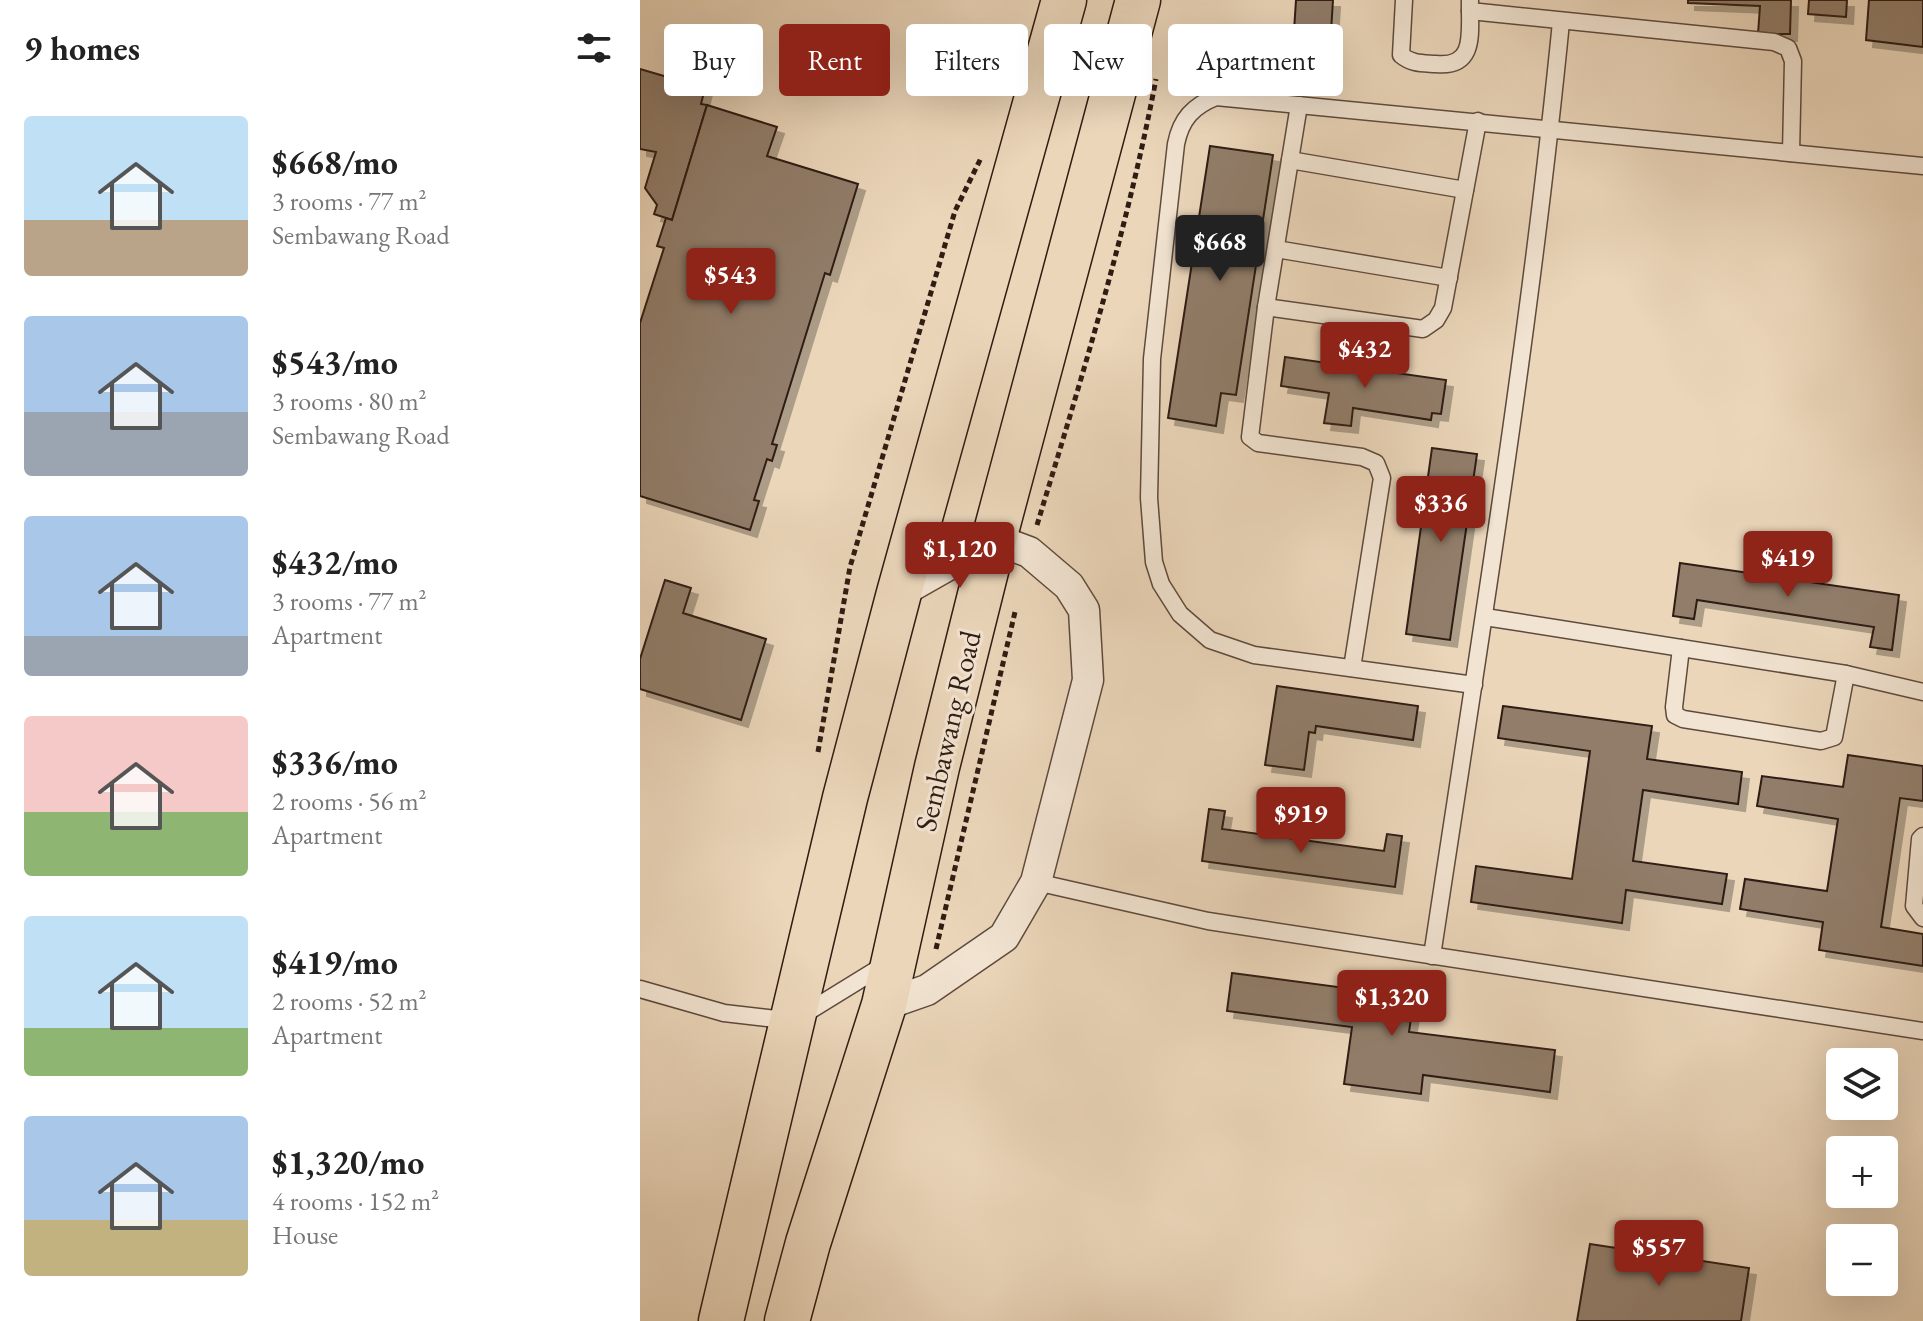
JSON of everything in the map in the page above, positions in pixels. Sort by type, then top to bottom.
[{"type":"main road","points":[[721,1321],[845,798],[1064,0]]},
{"type":"main road","name":"Sembawang Road","points":[[787,1321],[808,1243],[884,1005],[937,767],[1012,546],[1138,0]]},
{"type":"street","points":[[884,1005],[927,990],[1004,937],[1036,882],[1088,680],[1084,610],[1069,586],[1012,546],[899,593]]},
{"type":"lane","points":[[1404,0],[1401,55],[1410,62],[1449,65],[1460,62],[1468,52],[1470,6],[1561,22],[1774,42],[1788,48],[1793,61],[1791,153]]},
{"type":"lane","points":[[1432,956],[1485,617],[1551,128],[1561,22]]},
{"type":"lane","points":[[1474,685],[1254,655],[1210,640],[1180,614],[1161,584],[1154,562],[1149,498],[1152,359],[1176,144],[1188,114],[1202,102],[1216,97],[1923,166]]},
{"type":"lane","points":[[1299,105],[1266,307],[1250,437],[1258,443],[1362,457],[1376,463],[1382,478],[1352,668]]},
{"type":"lane","points":[[1266,307],[1423,329],[1436,320],[1443,308],[1478,121]]},
{"type":"lane","points":[[1290,160],[1465,190]]},
{"type":"lane","points":[[1276,249],[1449,278]]},
{"type":"lane","points":[[1485,617],[1846,674],[1923,692]]},
{"type":"lane","points":[[1681,648],[1675,715],[1683,719],[1806,739],[1827,741],[1834,737],[1846,674]]},
{"type":"lane","points":[[1923,836],[1920,839],[1914,906],[1923,918]]},
{"type":"lane","points":[[1036,882],[1208,921],[1923,1031]]},
{"type":"lane","points":[[640,989],[724,1013],[793,1021],[896,958]]},
{"type":"path","points":[[927,990],[1012,546],[1107,294],[1138,173],[1159,63]]},
{"type":"building","points":[[1296,0],[1333,0],[1331,24],[1294,24]]},
{"type":"building","points":[[1688,0],[1791,0],[1790,34],[1758,34],[1760,6],[1688,3]]},
{"type":"building","points":[[1809,0],[1847,0],[1846,17],[1808,14]]},
{"type":"building","points":[[1869,0],[1923,0],[1923,47],[1866,40]]},
{"type":"building","points":[[640,69],[664,76],[664,96],[703,96],[701,104],[707,105],[672,220],[654,214],[657,205],[645,188],[656,152],[640,149]]},
{"type":"building","points":[[707,105],[777,127],[767,156],[858,184],[830,275],[825,273],[772,444],[777,445],[772,461],[767,459],[754,500],[759,501],[750,530],[640,496],[640,323],[664,248],[657,246],[666,218],[672,220]]},
{"type":"building","points":[[1210,146],[1273,155],[1236,395],[1221,393],[1216,426],[1168,418]]},
{"type":"building","points":[[1285,357],[1446,380],[1441,414],[1432,413],[1431,420],[1353,408],[1351,426],[1324,423],[1329,393],[1281,386]]},
{"type":"building","points":[[1432,448],[1477,454],[1450,640],[1406,634]]},
{"type":"building","points":[[1680,563],[1899,595],[1892,650],[1870,647],[1874,627],[1697,600],[1694,619],[1673,616]]},
{"type":"building","points":[[665,580],[691,588],[683,613],[766,639],[741,720],[640,689],[640,659]]},
{"type":"building","points":[[1277,686],[1418,706],[1413,740],[1316,726],[1315,733],[1309,732],[1304,770],[1265,765]]},
{"type":"building","points":[[1503,706],[1652,726],[1647,759],[1742,772],[1738,804],[1643,790],[1633,861],[1727,874],[1722,904],[1626,890],[1622,923],[1471,902],[1476,866],[1572,879],[1590,751],[1498,738]]},
{"type":"building","points":[[1848,755],[1923,766],[1923,801],[1900,798],[1881,927],[1923,934],[1923,966],[1819,950],[1823,922],[1740,909],[1745,879],[1827,891],[1838,819],[1757,806],[1762,776],[1843,787]]},
{"type":"building","points":[[1209,809],[1225,811],[1222,829],[1384,851],[1387,834],[1402,836],[1395,887],[1202,861]]},
{"type":"building","points":[[1232,973],[1414,997],[1409,1032],[1555,1050],[1550,1092],[1423,1075],[1421,1094],[1344,1084],[1352,1027],[1227,1011]]},
{"type":"building","points":[[1590,1244],[1749,1268],[1741,1321],[1577,1321]]}]
